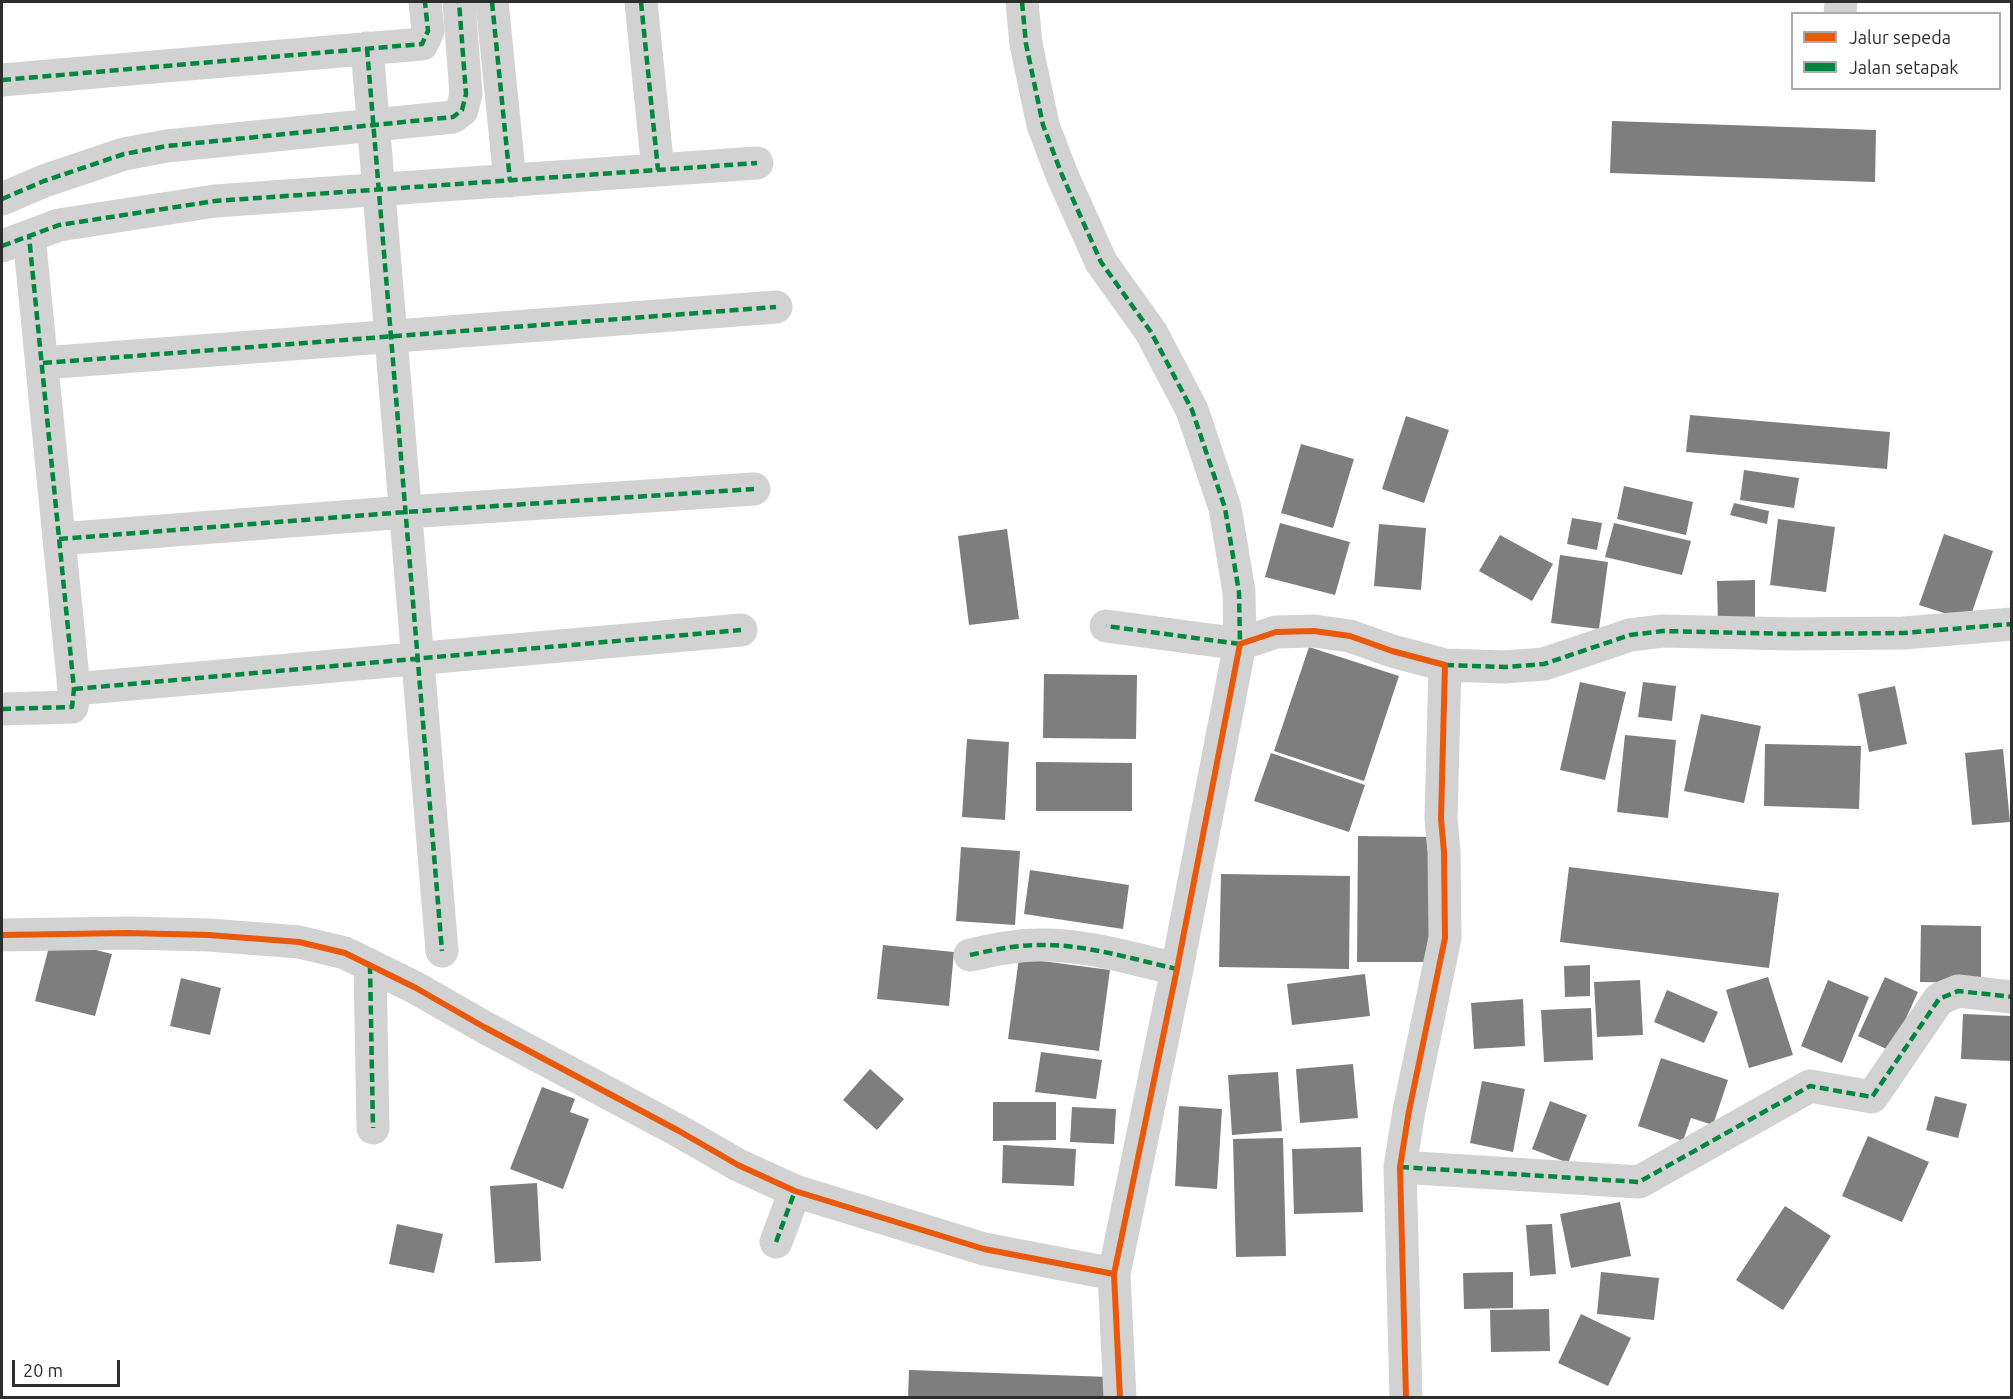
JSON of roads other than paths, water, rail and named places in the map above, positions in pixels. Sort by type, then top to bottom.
[{"type":"street","points":[[2,80],[422,44],[428,32],[425,2]]},
{"type":"street","points":[[2,199],[44,181],[124,154],[167,146],[453,117],[462,110],[466,94],[459,2]]},
{"type":"street","points":[[492,2],[510,180]]},
{"type":"street","points":[[641,2],[658,170]]},
{"type":"street","points":[[1022,2],[1026,44],[1043,125],[1062,175],[1101,262],[1151,332],[1192,410],[1225,508],[1239,592],[1240,644],[1177,969],[1114,1274],[1120,1398]]},
{"type":"street","points":[[367,48],[442,951]]},
{"type":"street","points":[[2,709],[72,707],[74,689],[43,363],[15,241],[59,225],[215,201],[757,163]]},
{"type":"street","points":[[43,363],[776,307]]},
{"type":"street","points":[[59,539],[406,512],[754,489]]},
{"type":"street","points":[[1106,626],[1240,644],[1276,632],[1314,631],[1350,636],[1392,651],[1445,665],[1505,667],[1544,663],[1630,635],[1663,631],[1791,634],[1904,633],[2012,624]]},
{"type":"street","points":[[74,689],[741,630]]},
{"type":"street","points":[[1406,1398],[1400,1167],[1408,1111],[1445,938],[1444,852],[1441,819],[1445,665]]},
{"type":"street","points":[[2,935],[127,933],[251,938],[299,942],[345,953],[417,988],[484,1027],[738,1165],[795,1191],[984,1249],[1114,1274]]},
{"type":"street","points":[[970,954],[1040,945],[1108,953],[1177,969]]},
{"type":"street","points":[[369,965],[373,1128]]},
{"type":"street","points":[[1400,1167],[1639,1182],[1810,1086],[1872,1097],[1939,999],[1958,991],[2012,997]]},
{"type":"street","points":[[776,1242],[795,1191]]}]
